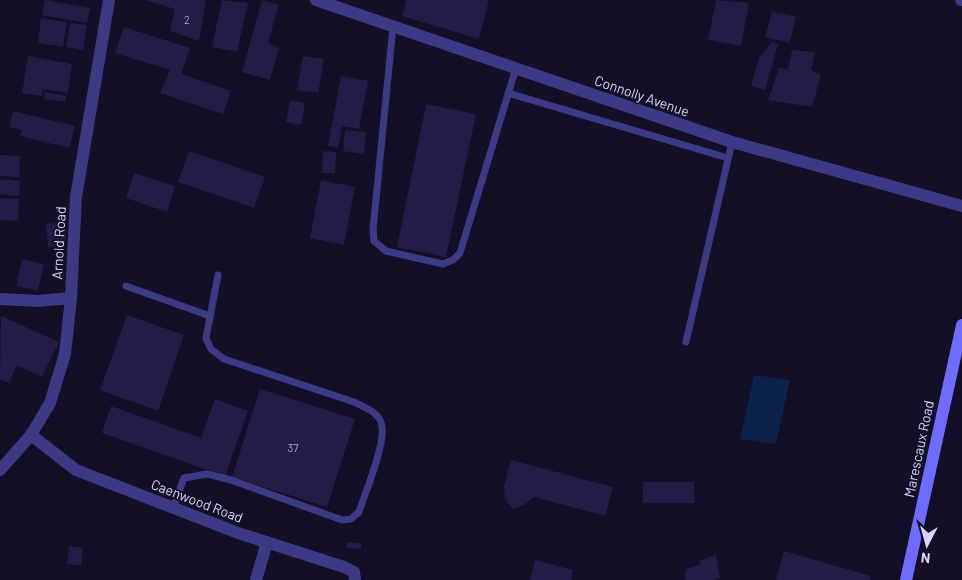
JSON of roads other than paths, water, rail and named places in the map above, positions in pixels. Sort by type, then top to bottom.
[{"type":"main road","name":"Marescaux Road","points":[[906,580],[962,325]]},
{"type":"street","name":"Arnold Road","points":[[0,470],[32,435],[50,402],[65,354],[71,298],[76,197],[109,0]]},
{"type":"street","name":"Connolly Avenue","points":[[316,0],[732,142],[962,206]]},
{"type":"street","points":[[0,299],[38,301],[71,298]]},
{"type":"street","name":"Caenwood Road","points":[[32,435],[76,470],[172,508],[344,567],[354,572],[354,580]]},
{"type":"street","points":[[256,580],[267,542]]},
{"type":"lane","points":[[393,27],[373,229],[374,242],[386,251],[443,264],[453,260],[460,253],[516,68]]},
{"type":"lane","points":[[508,93],[728,158]]},
{"type":"lane","points":[[686,342],[732,142]]},
{"type":"lane","points":[[172,508],[184,478],[207,474],[231,480],[342,520],[351,519],[359,512],[382,436],[381,422],[372,411],[354,402],[224,359],[210,350],[206,338],[218,274]]},
{"type":"lane","points":[[126,286],[210,316]]},
{"type":"water","points":[[754,375],[790,380],[776,444],[740,439]]}]
